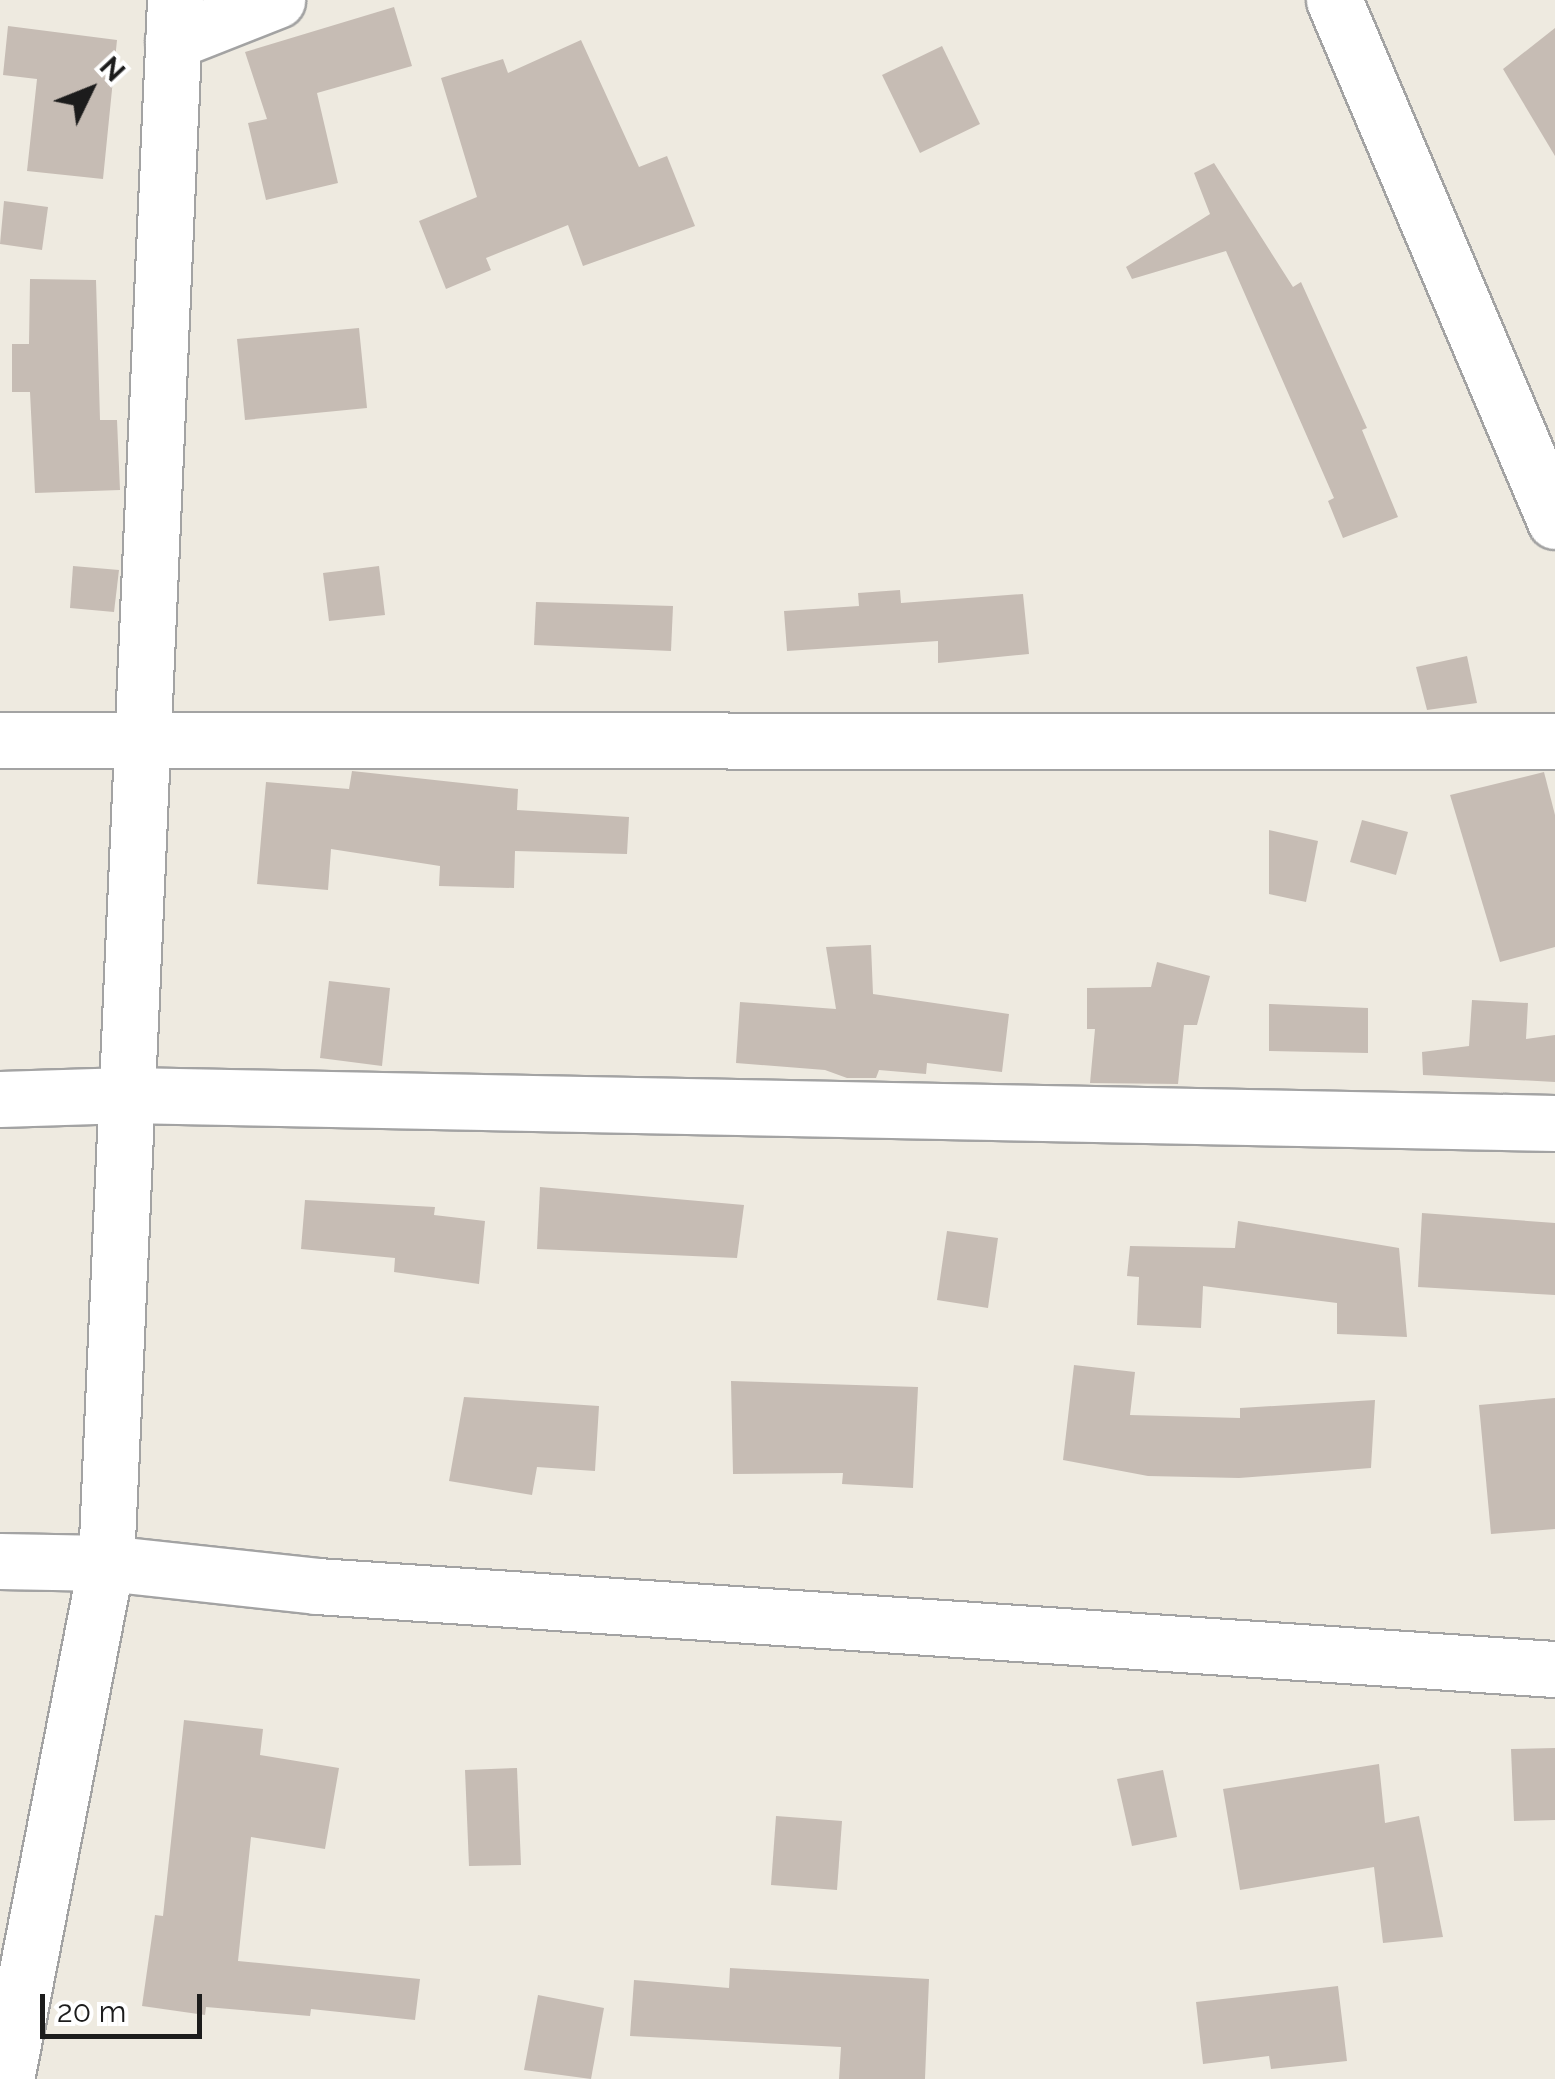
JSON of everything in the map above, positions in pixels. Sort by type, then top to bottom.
[{"type":"street","points":[[11,2057],[106,1563],[174,20],[278,0]]},
{"type":"street","points":[[1334,0],[1555,521]]},
{"type":"street","points":[[0,740],[142,735],[1555,741]]},
{"type":"street","points":[[0,1099],[127,1095],[1555,1123]]},
{"type":"street","points":[[0,1561],[106,1563],[317,1586],[1555,1669]]},
{"type":"building","points":[[394,7],[412,66],[317,93],[338,183],[266,200],[248,123],[267,119],[245,52]]},
{"type":"building","points":[[8,26],[117,40],[103,179],[27,171],[37,79],[3,75]]},
{"type":"building","points":[[1555,28],[1555,156],[1503,69]]},
{"type":"building","points":[[581,40],[639,167],[667,156],[695,226],[583,266],[568,225],[486,258],[491,270],[446,289],[419,221],[477,197],[441,78],[503,59],[508,73]]},
{"type":"building","points":[[942,46],[980,124],[920,153],[882,75]]},
{"type":"building","points":[[1214,163],[1293,287],[1301,282],[1367,428],[1362,430],[1398,517],[1343,538],[1328,501],[1334,498],[1226,251],[1132,279],[1126,267],[1210,214],[1194,173]]},
{"type":"building","points":[[4,201],[48,207],[42,250],[0,244]]},
{"type":"building","points":[[30,279],[96,280],[100,420],[117,420],[120,490],[35,493],[30,392],[12,392],[12,344],[29,344]]},
{"type":"building","points":[[359,328],[367,408],[245,420],[237,339]]},
{"type":"building","points":[[73,566],[119,570],[114,612],[70,608]]},
{"type":"building","points":[[379,566],[385,615],[329,621],[323,573]]},
{"type":"building","points":[[900,590],[901,603],[1023,594],[1029,654],[938,663],[938,641],[787,651],[784,611],[859,606],[858,593]]},
{"type":"building","points":[[536,602],[673,606],[671,651],[534,645]]},
{"type":"building","points":[[1467,656],[1477,703],[1427,710],[1416,667]]},
{"type":"building","points":[[352,771],[518,789],[517,810],[629,817],[627,854],[515,851],[514,888],[439,886],[440,866],[331,849],[328,890],[257,884],[266,782],[349,789]]},
{"type":"building","points":[[1544,772],[1555,815],[1555,947],[1500,962],[1450,795]]},
{"type":"building","points":[[1362,820],[1408,832],[1396,875],[1350,862]]},
{"type":"building","points":[[1269,830],[1318,841],[1306,902],[1269,894]]},
{"type":"building","points":[[871,945],[873,994],[1009,1014],[1002,1072],[927,1063],[926,1074],[879,1070],[876,1078],[847,1078],[825,1070],[736,1063],[740,1002],[836,1009],[826,947]]},
{"type":"building","points":[[1157,962],[1210,976],[1197,1025],[1184,1025],[1178,1084],[1090,1083],[1095,1029],[1087,1029],[1087,988],[1151,987]]},
{"type":"building","points":[[329,981],[390,988],[382,1066],[320,1058]]},
{"type":"building","points":[[1472,1000],[1528,1003],[1526,1039],[1555,1035],[1555,1082],[1423,1075],[1422,1052],[1469,1046]]},
{"type":"building","points":[[1269,1004],[1368,1008],[1368,1053],[1269,1051]]},
{"type":"building","points":[[540,1187],[744,1205],[737,1258],[537,1249]]},
{"type":"building","points":[[305,1200],[435,1207],[434,1215],[485,1221],[479,1284],[394,1272],[395,1258],[301,1249]]},
{"type":"building","points":[[1422,1213],[1555,1223],[1555,1295],[1418,1287]]},
{"type":"building","points":[[1238,1221],[1399,1248],[1407,1337],[1337,1334],[1337,1303],[1203,1286],[1201,1328],[1137,1325],[1139,1277],[1127,1276],[1130,1246],[1235,1248]]},
{"type":"building","points":[[947,1231],[998,1238],[988,1308],[937,1300]]},
{"type":"building","points":[[1074,1365],[1135,1372],[1130,1415],[1240,1418],[1240,1408],[1375,1400],[1371,1468],[1239,1478],[1148,1476],[1063,1460]]},
{"type":"building","points":[[731,1381],[918,1387],[913,1488],[842,1484],[843,1473],[733,1474]]},
{"type":"building","points":[[464,1397],[599,1406],[595,1471],[537,1467],[532,1495],[449,1481]]},
{"type":"building","points":[[1555,1398],[1555,1529],[1491,1534],[1479,1405]]},
{"type":"building","points":[[184,1720],[263,1729],[260,1755],[339,1768],[325,1849],[251,1837],[238,1961],[420,1979],[415,2020],[311,2009],[310,2016],[206,2007],[205,2015],[142,2006],[155,1915],[163,1916]]},
{"type":"building","points":[[1555,1748],[1555,1820],[1514,1821],[1511,1749]]},
{"type":"building","points":[[1379,1764],[1385,1823],[1419,1816],[1443,1937],[1383,1943],[1374,1867],[1240,1890],[1223,1789]]},
{"type":"building","points":[[517,1768],[521,1865],[469,1866],[465,1770]]},
{"type":"building","points":[[1163,1770],[1177,1837],[1132,1846],[1117,1779]]},
{"type":"building","points":[[776,1816],[842,1821],[837,1890],[771,1885]]},
{"type":"building","points":[[730,1968],[929,1979],[925,2079],[839,2079],[841,2047],[630,2036],[634,1980],[729,1988]]},
{"type":"building","points":[[1338,1986],[1347,2061],[1271,2069],[1269,2056],[1203,2064],[1196,2002]]},
{"type":"building","points":[[538,1995],[604,2008],[591,2079],[524,2070]]}]
